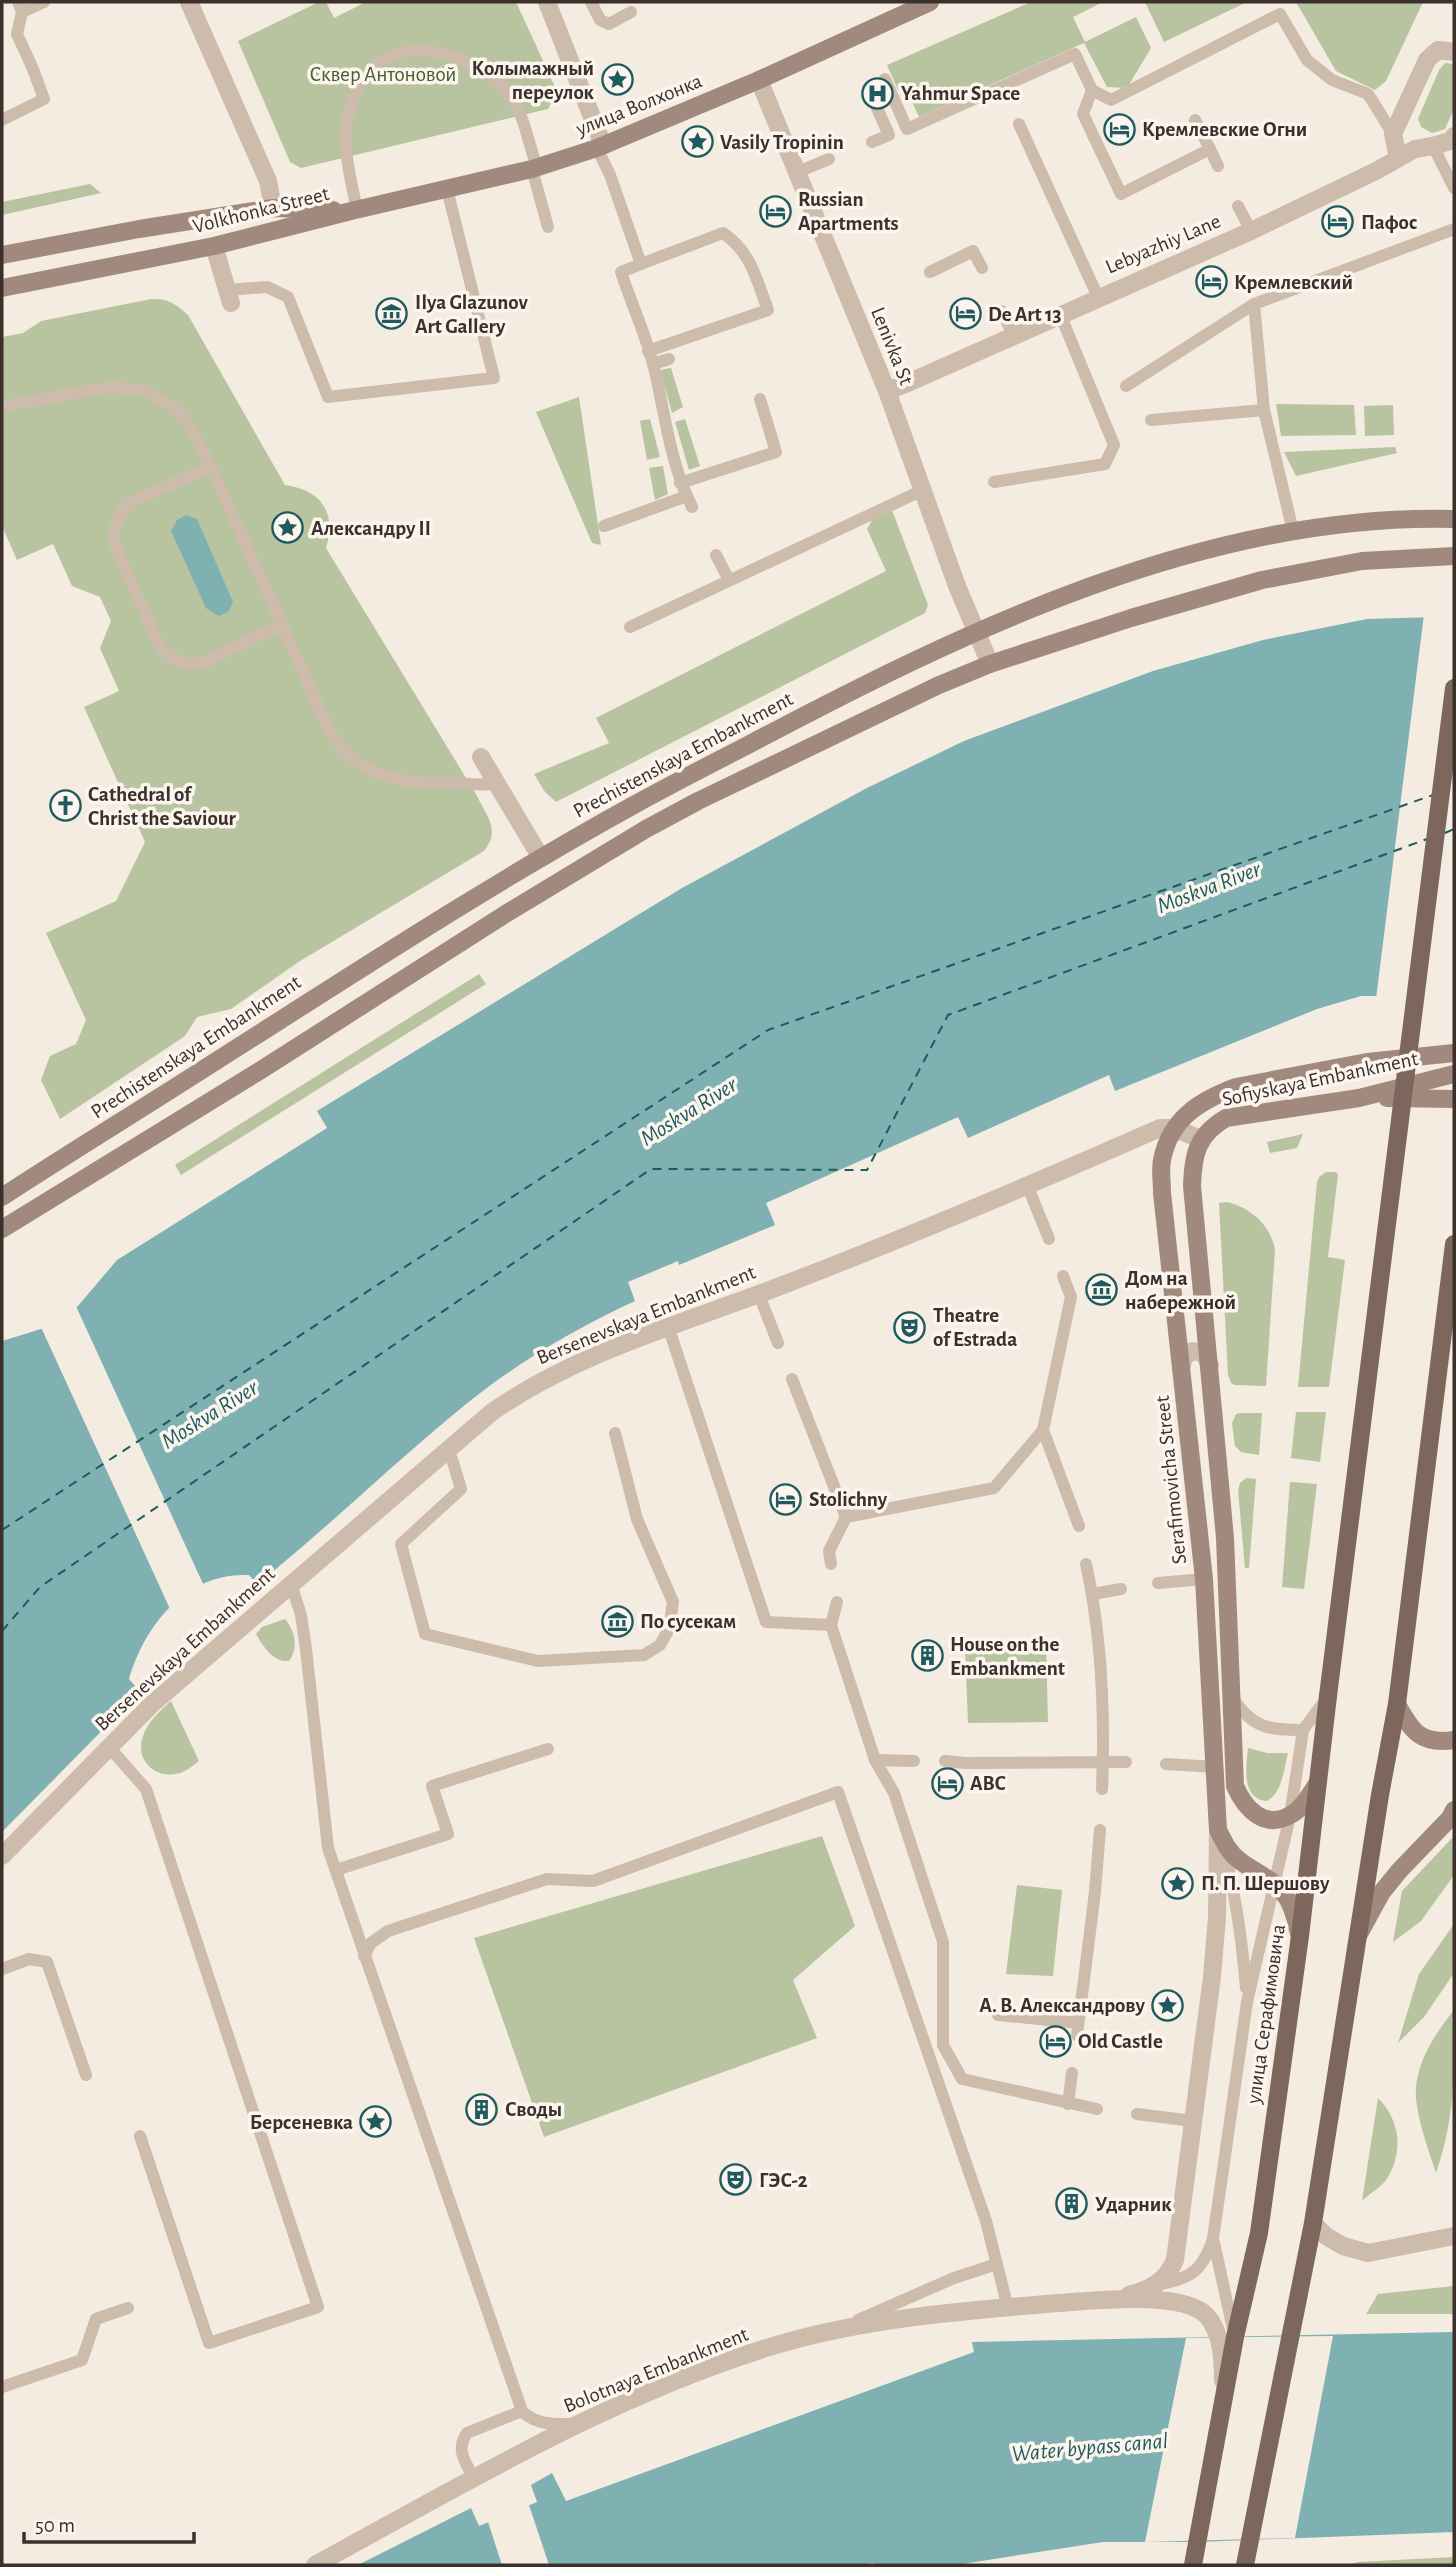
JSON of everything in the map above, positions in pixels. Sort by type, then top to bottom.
[{"type":"main road","name":"улица Волхонка","points":[[354,210],[534,168],[600,147],[930,2]]},
{"type":"main road","name":"Volkhonka Street","points":[[2,255],[139,229],[273,208],[354,210]]},
{"type":"main road","name":"Volkhonka Street","points":[[2,288],[214,246],[354,210]]},
{"type":"main road","name":"Prechistenskaya Embankment","points":[[2,1197],[541,858],[631,806],[822,706],[977,631],[1139,571],[1184,557],[1293,531],[1362,521],[1454,519]]},
{"type":"main road","points":[[2,1229],[646,829],[814,745],[990,664],[1131,618],[1262,580],[1362,561],[1454,556]]},
{"type":"main road","name":"улица Серафимовича","points":[[1193,2565],[1224,2397],[1226,2337],[1259,2233],[1300,1936],[1454,688]]},
{"type":"main road","name":"Sofiyskaya Embankment","points":[[1173,1128],[1193,1107],[1236,1087],[1367,1062],[1454,1054]]},
{"type":"main road","name":"Sofiyskaya Embankment","points":[[1201,1139],[1212,1127],[1226,1118],[1359,1098],[1454,1074]]},
{"type":"main road","points":[[1359,1098],[1454,1098]]},
{"type":"main road","name":"Serafimovicha Street","points":[[1173,1128],[1161,1160],[1162,1193],[1225,1766]]},
{"type":"main road","name":"Serafimovicha Street","points":[[1201,1139],[1193,1165],[1192,1186],[1225,1538],[1232,1697],[1218,1830]]},
{"type":"main road","points":[[1245,2565],[1312,2223],[1397,1704],[1454,1244]]},
{"type":"main road","points":[[1397,1704],[1408,1726],[1419,1736],[1436,1741],[1454,1740]]},
{"type":"main road","points":[[1225,1766],[1242,1803],[1252,1814],[1278,1819],[1290,1816],[1301,1807],[1317,1784]]},
{"type":"main road","points":[[1359,1935],[1382,1892],[1453,1815]]},
{"type":"main road","points":[[1218,1830],[1229,1850],[1239,1860],[1274,1883],[1286,1895],[1300,1936]]},
{"type":"street","points":[[189,2],[268,181],[273,208]]},
{"type":"street","points":[[547,2],[600,147]]},
{"type":"street","points":[[1398,158],[1393,134],[1427,60],[1438,50],[1454,51]]},
{"type":"street","name":"Lenivka St","points":[[759,79],[887,391],[957,586],[990,664]]},
{"type":"street","name":"Lebyazhiy Lane","points":[[887,391],[1251,231],[1376,172],[1415,149],[1450,141],[1454,136]]},
{"type":"street","points":[[214,246],[229,297]]},
{"type":"street","points":[[481,757],[541,858]]},
{"type":"street","name":"Bersenevskaya Embankment","points":[[2,1856],[152,1704],[516,1394],[546,1378],[668,1326],[759,1294],[1028,1188],[1160,1128],[1173,1128]]},
{"type":"street","points":[[1173,1128],[1201,1139]]},
{"type":"street","points":[[1182,1365],[1184,1357],[1192,1351],[1203,1353],[1210,1365]]},
{"type":"street","points":[[1115,2299],[1155,2286],[1165,2277],[1175,2259],[1213,1965],[1218,1830]]},
{"type":"street","points":[[1312,2223],[1343,2246],[1368,2253],[1454,2236]]},
{"type":"street","name":"Bolotnaya Embankment","points":[[315,2565],[583,2424],[688,2376],[777,2345],[894,2319],[1115,2299],[1159,2301],[1197,2309],[1226,2337]]},
{"type":"lane","points":[[2,120],[44,99],[17,34],[20,7],[44,2]]},
{"type":"lane","points":[[592,2],[600,20],[609,23],[631,12]]},
{"type":"lane","points":[[885,79],[907,129],[1002,90],[1075,54],[1092,90],[1111,100],[1172,76],[1280,14],[1307,60],[1332,80],[1368,94],[1393,134]]},
{"type":"lane","points":[[354,210],[345,148],[351,105],[368,74],[392,56],[427,49],[457,58],[501,87],[517,108],[548,227]]},
{"type":"lane","points":[[1092,90],[1083,114],[1121,194],[1210,149]]},
{"type":"lane","points":[[873,142],[889,135],[877,108]]},
{"type":"lane","points":[[1195,120],[1218,166]]},
{"type":"lane","points":[[1018,124],[1098,297]]},
{"type":"lane","points":[[1433,146],[1454,188]]},
{"type":"lane","points":[[600,147],[641,264]]},
{"type":"lane","points":[[798,172],[830,159]]},
{"type":"lane","points":[[229,297],[267,287],[288,297],[328,397],[494,378],[447,189]]},
{"type":"lane","points":[[1238,206],[1251,231]]},
{"type":"lane","points":[[1126,386],[1254,304],[1454,229]]},
{"type":"lane","points":[[604,526],[689,501],[680,483],[651,358],[616,274],[723,233],[746,253],[768,310],[651,358]]},
{"type":"lane","points":[[930,272],[973,251],[982,268]]},
{"type":"lane","points":[[1254,304],[1264,410],[1293,531]]},
{"type":"lane","points":[[1002,311],[1013,335]]},
{"type":"lane","points":[[994,482],[1104,464],[1114,444],[1060,314]]},
{"type":"lane","points":[[651,358],[669,359]]},
{"type":"lane","points":[[2,405],[113,387],[144,390],[170,405],[191,428],[211,467],[327,725],[348,755],[379,774],[407,783],[480,786],[497,783]]},
{"type":"lane","points":[[680,483],[776,452],[760,399]]},
{"type":"lane","points":[[1151,420],[1264,410]]},
{"type":"lane","points":[[211,467],[135,500],[125,507],[113,530],[114,542],[155,636],[174,659],[190,664],[219,657],[282,625]]},
{"type":"lane","points":[[631,627],[923,490]]},
{"type":"lane","points":[[716,555],[729,580]]},
{"type":"lane","points":[[1028,1188],[1049,1239]]},
{"type":"lane","points":[[846,1517],[994,1488],[1043,1430],[1071,1297],[1063,1276]]},
{"type":"lane","points":[[759,1294],[778,1343]]},
{"type":"lane","points":[[668,1326],[766,1622],[831,1625]]},
{"type":"lane","points":[[792,1379],[846,1517],[829,1551],[831,1564]]},
{"type":"lane","points":[[1043,1430],[1079,1526]]},
{"type":"lane","points":[[446,1451],[452,1459],[461,1489],[401,1544],[425,1634],[537,1661],[644,1655],[660,1645],[669,1629],[673,1602],[637,1519],[615,1433]]},
{"type":"lane","points":[[1086,1564],[1093,1594],[1098,1638],[1104,1761],[1102,1789]]},
{"type":"lane","points":[[1158,1583],[1204,1579]]},
{"type":"lane","points":[[292,1584],[306,1649],[328,1848],[364,1956],[522,2411],[535,2421],[548,2424],[583,2424]]},
{"type":"lane","points":[[1093,1594],[1121,1589]]},
{"type":"lane","points":[[837,1602],[831,1625],[875,1760],[894,1793],[943,1942],[951,2013],[943,2045],[962,2079],[1097,2109]]},
{"type":"lane","points":[[1155,2286],[1181,2280],[1197,2269],[1206,2259],[1213,2238],[1247,2002],[1290,1816],[1303,1730],[1328,1696]]},
{"type":"lane","points":[[1232,1697],[1244,1715],[1273,1730],[1303,1730]]},
{"type":"lane","points":[[109,1747],[146,1790],[318,2307],[209,2343],[140,2136]]},
{"type":"lane","points":[[336,1870],[448,1834],[432,1786],[548,1749]]},
{"type":"lane","points":[[875,1760],[914,1761]]},
{"type":"lane","points":[[945,1760],[965,1763],[1126,1762]]},
{"type":"lane","points":[[1166,1764],[1225,1766]]},
{"type":"lane","points":[[364,1956],[371,1943],[388,1931],[547,1879],[593,1881],[838,1792],[986,2221],[1008,2308]]},
{"type":"lane","points":[[998,2015],[1078,2029],[1096,1889],[1100,1830]]},
{"type":"lane","points":[[1218,1830],[1233,1880],[1247,2002]]},
{"type":"lane","points":[[2,1969],[29,1959],[47,1962],[86,2075]]},
{"type":"lane","points":[[1068,2104],[1072,2073]]},
{"type":"lane","points":[[1137,2114],[1193,2121]]},
{"type":"lane","points":[[1213,2238],[1226,2337]]},
{"type":"lane","points":[[834,2331],[954,2278],[998,2264]]},
{"type":"lane","points":[[2,2387],[82,2360],[96,2319],[128,2308]]},
{"type":"lane","points":[[474,2479],[462,2457],[461,2441],[467,2434],[522,2411]]},
{"type":"green space","name":"Сквер Антоновой","points":[[319,2],[326,2],[334,18],[366,2],[516,2],[557,91],[548,109],[301,168],[290,162],[238,41]]},
{"type":"green space","points":[[1031,2],[1103,2],[1073,17],[1085,42],[1136,17],[1151,48],[1127,88],[1107,87],[1084,43],[919,117],[905,87],[898,90],[887,65]]},
{"type":"green space","points":[[1145,2],[1247,2],[1164,42]]},
{"type":"green space","points":[[1296,2],[1423,2],[1386,81],[1375,90],[1336,71]]},
{"type":"green space","points":[[1445,63],[1454,64],[1454,109],[1445,129],[1432,133],[1421,127],[1418,119],[1439,70]]},
{"type":"green space","points":[[90,184],[101,193],[2,215],[2,202]]},
{"type":"green space","points":[[151,299],[171,302],[188,315],[285,485],[308,492],[323,505],[329,524],[326,548],[477,796],[492,830],[484,851],[300,961],[231,1009],[197,1017],[185,1036],[60,1119],[41,1080],[50,1056],[76,1044],[86,1020],[46,933],[116,901],[145,842],[84,707],[119,691],[100,648],[111,621],[100,597],[72,586],[53,544],[17,560],[2,526],[2,337],[23,333],[41,321]]},
{"type":"green space","points":[[671,368],[683,407],[672,413],[660,370]]},
{"type":"green space","points":[[579,397],[601,545],[592,543],[536,412]]},
{"type":"green space","points":[[1276,404],[1354,405],[1356,435],[1281,436]]},
{"type":"green space","points":[[1393,405],[1394,435],[1365,436],[1364,406]]},
{"type":"green space","points":[[650,419],[660,457],[647,460],[640,421]]},
{"type":"green space","points":[[685,419],[700,466],[689,470],[675,422]]},
{"type":"green space","points":[[1395,447],[1397,453],[1296,476],[1284,452]]},
{"type":"green space","points":[[663,466],[668,494],[655,500],[649,468]]},
{"type":"green space","points":[[892,510],[928,605],[925,613],[556,802],[545,792],[534,774],[609,743],[596,718],[886,571],[867,529],[872,520]]},
{"type":"green space","points":[[479,974],[486,984],[181,1175],[175,1165]]},
{"type":"green space","points":[[1303,1134],[1297,1148],[1270,1153],[1267,1142]]},
{"type":"green space","points":[[1326,1172],[1336,1172],[1338,1175],[1328,1257],[1345,1260],[1329,1387],[1298,1387],[1317,1182]]},
{"type":"green space","points":[[1227,1202],[1244,1208],[1258,1219],[1269,1232],[1275,1249],[1266,1386],[1235,1385],[1231,1383],[1228,1375],[1219,1203]]},
{"type":"green space","points":[[1296,1412],[1326,1412],[1320,1462],[1291,1458]]},
{"type":"green space","points":[[1262,1413],[1259,1455],[1241,1452],[1235,1446],[1232,1423],[1236,1414]]},
{"type":"green space","points":[[1246,1478],[1256,1479],[1249,1568],[1245,1568],[1238,1490],[1240,1483]]},
{"type":"green space","points":[[1290,1482],[1317,1484],[1304,1589],[1282,1587]]},
{"type":"green space","points":[[285,1619],[295,1640],[289,1661],[273,1656],[256,1634],[262,1627]]},
{"type":"green space","points":[[1046,1642],[1048,1722],[968,1723],[965,1648]]},
{"type":"green space","points":[[171,1701],[199,1761],[181,1772],[167,1774],[159,1773],[147,1764],[141,1744],[151,1721]]},
{"type":"green space","points":[[1248,1748],[1267,1753],[1288,1753],[1279,1787],[1267,1801],[1253,1795],[1249,1788],[1246,1773]]},
{"type":"green space","points":[[822,1836],[855,1926],[793,1980],[817,2038],[544,2137],[474,1938]]},
{"type":"green space","points":[[1454,1836],[1454,1875],[1421,1921],[1393,1942],[1402,1891]]},
{"type":"green space","points":[[1017,1885],[1062,1890],[1053,1976],[1006,1974]]},
{"type":"green space","points":[[1454,1924],[1454,1973],[1424,2017],[1398,2043],[1419,1974]]},
{"type":"green space","points":[[1454,2010],[1454,2073],[1450,2112],[1443,2152],[1436,2173],[1420,2119],[1416,2097],[1417,2077],[1435,2037]]},
{"type":"green space","points":[[1378,2098],[1395,2126],[1396,2158],[1387,2179],[1362,2201]]},
{"type":"green space","points":[[1454,2286],[1454,2314],[1366,2314],[1378,2294]]},
{"type":"green space","points":[[1454,2557],[1454,2565],[1351,2565],[1357,2562]]},
{"type":"water","points":[[186,515],[197,519],[233,602],[228,612],[219,616],[206,608],[171,531],[177,520]]},
{"type":"water","name":"Moskva River","points":[[1437,617],[1454,996],[1361,996],[1317,1009],[1115,1091],[1109,1075],[968,1138],[958,1117],[766,1203],[775,1225],[679,1265],[678,1261],[628,1282],[635,1301],[559,1340],[488,1387],[257,1584],[249,1575],[227,1576],[206,1582],[172,1605],[146,1639],[136,1659],[129,1679],[140,1692],[2,1832],[2,1341],[41,1329],[78,1306],[117,1260],[327,1128],[317,1111],[682,888],[867,788],[964,741],[1153,671],[1263,640],[1367,619]]},
{"type":"water","name":"Water bypass canal","points":[[1454,2332],[1454,2532],[1197,2542],[1103,2542],[956,2565],[358,2565],[471,2508],[479,2526],[537,2502],[531,2485],[552,2473],[566,2501],[974,2352],[972,2342]]},
{"type":"pier","points":[[1424,614],[1454,614],[1454,1000],[1376,999]]},
{"type":"pier","points":[[75,1304],[204,1586],[170,1609],[40,1325]]},
{"type":"pier","points":[[1333,2336],[1295,2538],[1145,2542],[1186,2338]]},
{"type":"pier","points":[[528,2502],[549,2565],[502,2565],[487,2519]]},
{"type":"ferry route","points":[[2,1530],[768,1030],[1433,795]]},
{"type":"ferry route","points":[[1445,833],[1454,829]]},
{"type":"ferry route","points":[[2,1631],[40,1587],[651,1169],[867,1170],[948,1015],[1427,839]]},
{"type":"place","name":"Колымажный переулок","points":[[617,80]]},
{"type":"place","name":"Yahmur Space","points":[[878,93]]},
{"type":"place","name":"Кремлевские Огни","points":[[1119,129]]},
{"type":"place","name":"Vasily Tropinin","points":[[697,142]]},
{"type":"place","name":"Russian Apartments","points":[[775,211]]},
{"type":"place","name":"Пафос","points":[[1338,222]]},
{"type":"place","name":"Кремлевский","points":[[1211,282]]},
{"type":"place","name":"Ilya Glazunov Art Gallery","points":[[392,314]]},
{"type":"place","name":"De Art 13","points":[[965,314]]},
{"type":"place","name":"Александру II","points":[[288,528]]},
{"type":"place","name":"Cathedral of Christ the Saviour","points":[[65,806]]},
{"type":"place","name":"Дом на набережной","points":[[1102,1290]]},
{"type":"place","name":"Theatre of Estrada","points":[[910,1327]]},
{"type":"place","name":"Stolichny","points":[[786,1499]]},
{"type":"place","name":"По сусекам","points":[[617,1621]]},
{"type":"place","name":"House on the Embankment","points":[[927,1656]]},
{"type":"place","name":"ABC","points":[[947,1783]]},
{"type":"place","name":"П. П. Шершову","points":[[1178,1883]]},
{"type":"place","name":"А. В. Александрову","points":[[1168,2005]]},
{"type":"place","name":"Old Castle","points":[[1055,2041]]},
{"type":"place","name":"Своды","points":[[482,2109]]},
{"type":"place","name":"Берсеневка","points":[[376,2122]]},
{"type":"place","name":"ГЭС-2","points":[[736,2180]]},
{"type":"place","name":"Ударник","points":[[1072,2204]]}]
